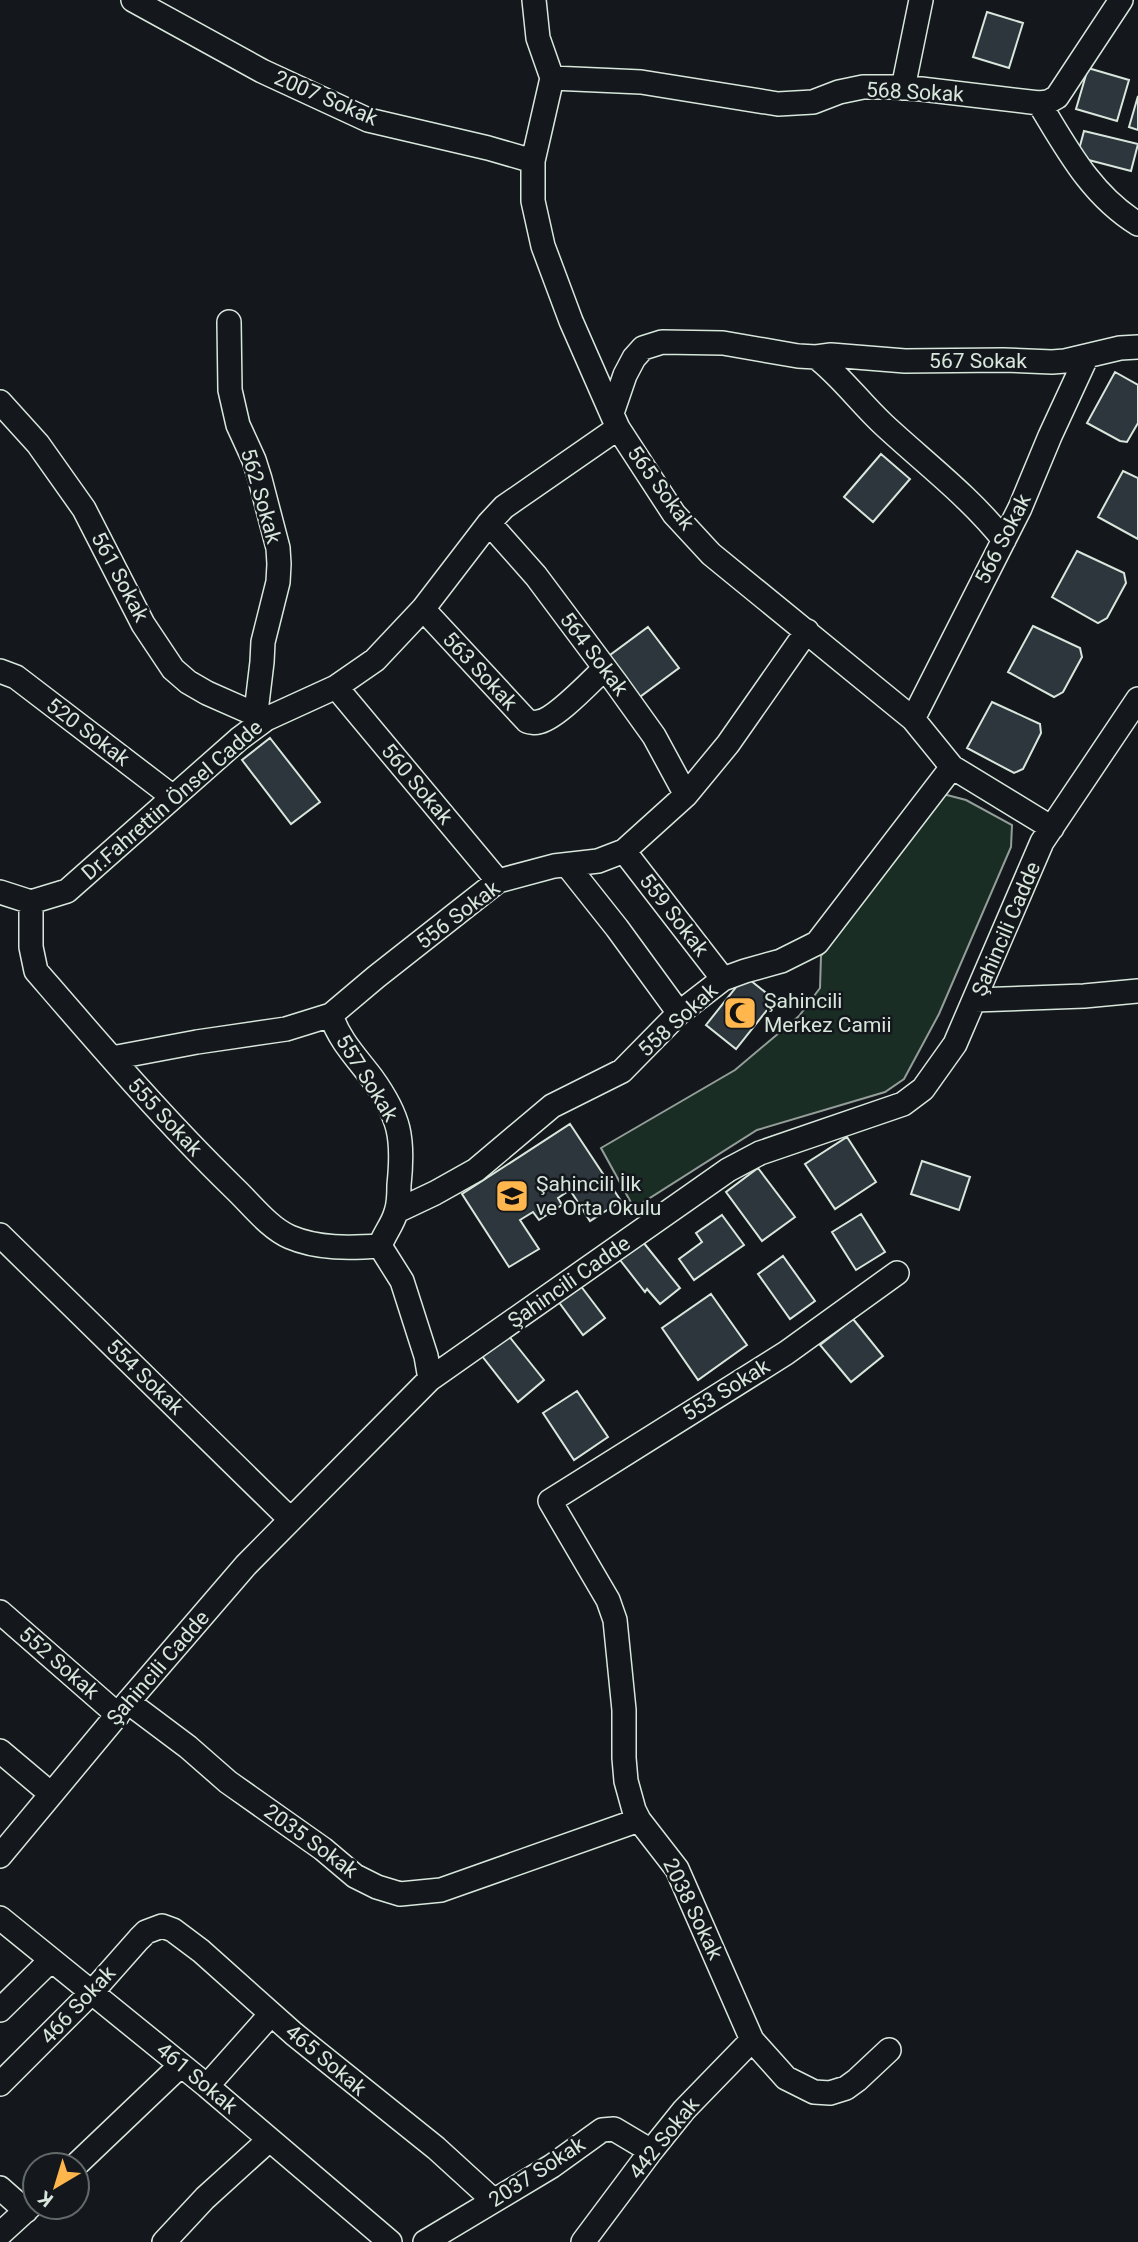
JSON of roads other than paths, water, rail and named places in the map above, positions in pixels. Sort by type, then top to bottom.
[{"type":"street","name":"2007 Sokak","points":[[133,0],[262,71],[368,120],[533,161]]},
{"type":"street","points":[[534,0],[538,38],[552,78]]},
{"type":"street","points":[[902,88],[921,0]]},
{"type":"street","points":[[1121,0],[1057,97],[1039,103],[1092,186],[1138,224]]},
{"type":"street","name":"565 Sokak","points":[[552,78],[533,161],[533,201],[543,246],[571,321],[615,421],[674,514],[711,554],[912,719],[952,767],[1052,828]]},
{"type":"street","name":"568 Sokak","points":[[552,78],[641,82],[778,104],[813,102],[863,87],[902,88],[1039,103]]},
{"type":"street","name":"562 Sokak","points":[[229,322],[230,390],[238,425],[257,469],[278,548],[278,582],[263,642],[261,716]]},
{"type":"street","name":"567 Sokak","points":[[615,421],[625,375],[634,358],[650,344],[677,341],[723,343],[816,357],[831,355],[905,361],[1003,359],[1052,362],[1120,348],[1138,347]]},
{"type":"street","name":"566 Sokak","points":[[912,719],[1004,540],[1087,356]]},
{"type":"street","points":[[816,357],[835,372],[882,424],[984,514],[1004,540]]},
{"type":"street","name":"561 Sokak","points":[[0,402],[38,444],[84,509],[143,624],[173,669],[207,693],[261,716]]},
{"type":"street","name":"Dr.Fahrettin Önsel Cadde","points":[[31,902],[67,891],[239,739],[261,716],[336,687],[376,660],[423,609],[489,523],[615,421]]},
{"type":"street","name":"564 Sokak","points":[[489,523],[536,576],[605,668],[654,736],[686,795]]},
{"type":"street","name":"563 Sokak","points":[[423,609],[527,722],[538,723],[547,719],[605,668]]},
{"type":"street","name":"556 Sokak","points":[[112,1058],[197,1042],[286,1030],[331,1015],[498,881],[554,866],[598,861],[624,851],[686,795],[728,744],[807,631]]},
{"type":"street","name":"520 Sokak","points":[[0,671],[16,677],[173,797]]},
{"type":"street","name":"560 Sokak","points":[[336,687],[498,881]]},
{"type":"street","name":"Şahincili Cadde","points":[[0,1856],[246,1565],[430,1379],[728,1170],[760,1153],[902,1104],[923,1090],[955,1044],[1042,842],[1138,699]]},
{"type":"street","name":"558 Sokak","points":[[397,1211],[435,1194],[475,1170],[552,1107],[622,1071],[678,1013],[723,979],[781,961],[817,943],[952,767]]},
{"type":"street","name":"559 Sokak","points":[[624,851],[723,979]]},
{"type":"street","points":[[567,865],[617,928],[678,1013]]},
{"type":"street","points":[[0,892],[31,902]]},
{"type":"street","name":"555 Sokak","points":[[31,902],[30,947],[36,971],[188,1143],[279,1231],[301,1241],[324,1245],[380,1246]]},
{"type":"street","points":[[975,1000],[1084,996],[1138,990]]},
{"type":"street","name":"557 Sokak","points":[[331,1015],[334,1027],[394,1113],[400,1134],[402,1159],[397,1211],[380,1246]]},
{"type":"street","name":"554 Sokak","points":[[0,1235],[290,1519]]},
{"type":"street","points":[[380,1246],[401,1281],[426,1356],[430,1379]]},
{"type":"street","name":"553 Sokak","points":[[550,1501],[786,1353],[897,1273]]},
{"type":"street","name":"2038 Sokak","points":[[550,1501],[608,1600],[615,1620],[624,1710],[626,1781],[634,1810],[677,1869],[752,2040],[786,2078],[814,2092],[830,2093],[846,2088],[889,2050]]},
{"type":"street","name":"552 Sokak","points":[[0,1612],[123,1708]]},
{"type":"street","name":"2035 Sokak","points":[[123,1708],[188,1746],[228,1782],[323,1849],[355,1876],[400,1894],[441,1890],[639,1820]]},
{"type":"street","points":[[0,1751],[51,1794]]},
{"type":"street","name":"461 Sokak","points":[[0,1918],[207,2086],[390,2242]]},
{"type":"street","name":"466 Sokak","points":[[0,2084],[93,1992],[139,1939],[157,1927]]},
{"type":"street","name":"465 Sokak","points":[[157,1927],[173,1930],[201,1951],[271,2014],[436,2148],[493,2200]]},
{"type":"street","points":[[0,2010],[51,1959]]},
{"type":"street","points":[[207,2086],[271,2014]]},
{"type":"street","name":"442 Sokak","points":[[583,2242],[684,2110],[752,2040]]},
{"type":"street","points":[[91,2151],[181,2065]]},
{"type":"street","name":"2037 Sokak","points":[[425,2242],[552,2165],[602,2130],[614,2129],[651,2151]]},
{"type":"street","points":[[164,2242],[205,2198],[269,2140]]},
{"type":"street","points":[[0,2188],[21,2201]]},
{"type":"street","points":[[0,2234],[21,2215]]},
{"type":"place","name":"Şahincili Merkez Camii","points":[[740,1013]]},
{"type":"place","name":"Şahincili İlk ve Orta Okulu","points":[[512,1196]]}]
